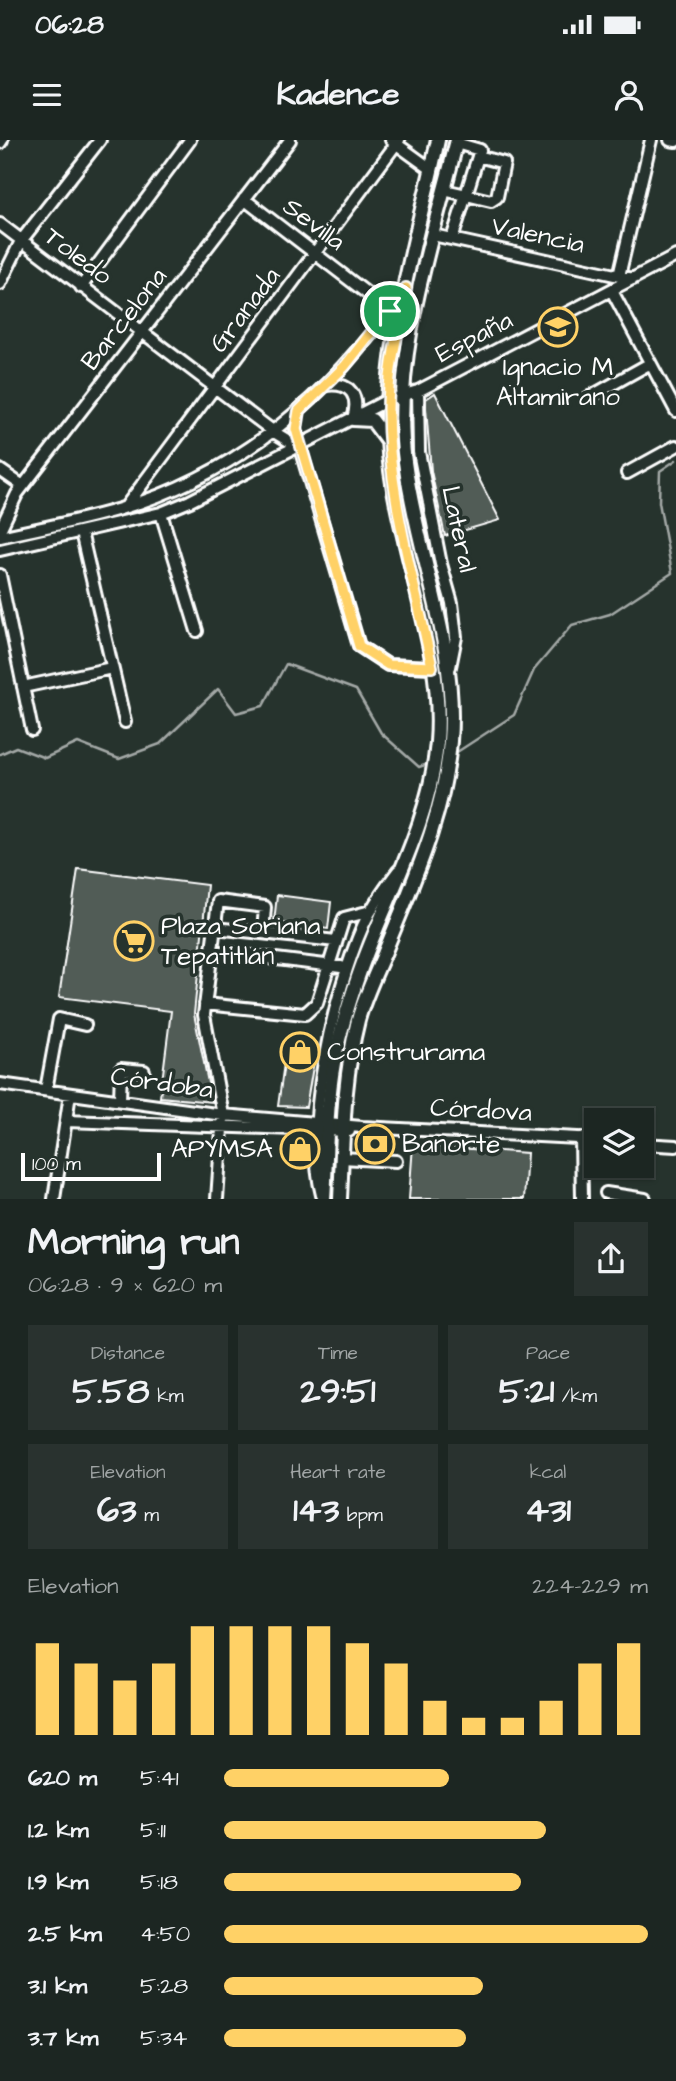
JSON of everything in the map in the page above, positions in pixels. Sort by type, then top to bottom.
[{"type":"main road","points":[[340,1199],[346,1077],[359,1018],[440,809],[432,667],[393,480],[388,442],[388,400],[406,288],[438,140]]},
{"type":"main road","points":[[324,1199],[323,1127],[333,1065],[360,972],[438,782],[450,744],[448,677],[443,634],[405,463],[403,396],[411,338],[444,190],[441,175],[452,141]]},
{"type":"main road","points":[[353,419],[372,420],[388,442]]},
{"type":"street","points":[[0,284],[21,241],[100,140]]},
{"type":"street","points":[[81,286],[190,140]]},
{"type":"street","name":"Barcelona","points":[[0,530],[23,486],[290,140]]},
{"type":"street","points":[[619,276],[651,140]]},
{"type":"street","points":[[670,140],[676,141]]},
{"type":"street","points":[[396,141],[431,169]]},
{"type":"street","name":"Granada","points":[[119,523],[126,507],[396,141]]},
{"type":"street","points":[[452,141],[480,150],[452,239]]},
{"type":"street","points":[[444,190],[491,201],[497,197],[504,163],[478,156]]},
{"type":"street","name":"Sevilla","points":[[244,199],[390,311]]},
{"type":"street","name":"Toledo","points":[[0,224],[274,432],[300,447]]},
{"type":"street","name":"Valencia","points":[[433,235],[633,279]]},
{"type":"street","name":"España","points":[[0,550],[161,513],[222,487],[388,400],[418,391],[676,256]]},
{"type":"street","points":[[0,537],[126,507],[213,471],[274,432],[299,411],[326,385],[390,311],[406,288]]},
{"type":"street","points":[[612,290],[676,411]]},
{"type":"street","points":[[586,399],[649,364]]},
{"type":"street","points":[[326,385],[342,384],[352,390],[356,401],[353,419]]},
{"type":"street","name":"Lateral","points":[[418,391],[419,452],[441,564],[452,603],[456,637],[448,677]]},
{"type":"street","points":[[299,411],[296,429],[300,447],[359,646],[388,665],[432,667]]},
{"type":"street","points":[[627,473],[676,446]]},
{"type":"street","points":[[0,470],[23,486]]},
{"type":"street","points":[[161,513],[197,631]]},
{"type":"street","points":[[81,532],[125,722]]},
{"type":"street","points":[[0,575],[32,730]]},
{"type":"street","points":[[23,687],[113,668]]},
{"type":"street","points":[[323,1127],[322,1069],[340,992],[371,911],[407,857]]},
{"type":"street","points":[[217,1199],[223,1115],[204,1015],[218,901],[265,907],[262,933]]},
{"type":"street","points":[[205,1004],[305,1014],[317,1003],[344,918],[371,911]]},
{"type":"street","points":[[215,928],[336,941]]},
{"type":"street","points":[[212,951],[341,967]]},
{"type":"street","points":[[46,1090],[59,1020],[85,1025]]},
{"type":"street","points":[[331,1029],[333,1065]]},
{"type":"street","points":[[120,1100],[121,1069],[144,1071]]},
{"type":"street","name":"Córdoba","points":[[0,1084],[323,1127]]},
{"type":"street","points":[[54,1199],[71,1094]]},
{"type":"street","name":"Córdoba","points":[[66,1121],[222,1128],[343,1128]]},
{"type":"street","name":"Córdova","points":[[343,1128],[584,1138]]},
{"type":"street","points":[[581,1138],[582,1199]]},
{"type":"street","points":[[654,1143],[674,1144]]},
{"type":"street","points":[[342,1158],[396,1161]]},
{"type":"street","points":[[606,1193],[645,1199]]},
{"type":"building","points":[[435,393],[500,520],[445,536],[431,471],[426,408],[426,399]]},
{"type":"building","name":"Plaza Soriana Tepatitlán","points":[[78,869],[207,885],[194,1014],[212,1102],[160,1097],[171,1011],[59,997]]},
{"type":"building","points":[[277,895],[331,902],[328,929],[274,922]]},
{"type":"building","points":[[287,1042],[317,1044],[306,1107],[278,1106]]},
{"type":"building","name":"Banorte","points":[[367,1137],[383,1138],[383,1151],[367,1150]]},
{"type":"building","points":[[413,1145],[527,1153],[524,1199],[409,1199]]},
{"type":"waterway","points":[[454,754],[514,715],[534,670],[572,625],[610,614],[672,573],[659,502],[660,471],[676,460]]},
{"type":"waterway","points":[[0,754],[16,747],[45,758],[78,743],[119,759],[160,744],[218,689],[236,713],[263,706],[286,664],[356,690],[381,733],[419,767],[431,763]]},
{"type":"place","name":"Ignacio M Altamirano","points":[[558,327]]},
{"type":"place","name":"Plaza Soriana Tepatitlán","points":[[134,941]]},
{"type":"place","name":"Construrama","points":[[300,1052]]},
{"type":"place","name":"Banorte","points":[[375,1144]]},
{"type":"place","name":"APYMSA","points":[[300,1149]]},
{"type":"route","points":[[406,288],[390,379],[388,442],[393,480],[432,667],[388,665],[359,646],[296,429],[299,411],[345,366],[390,311],[406,288]]}]
